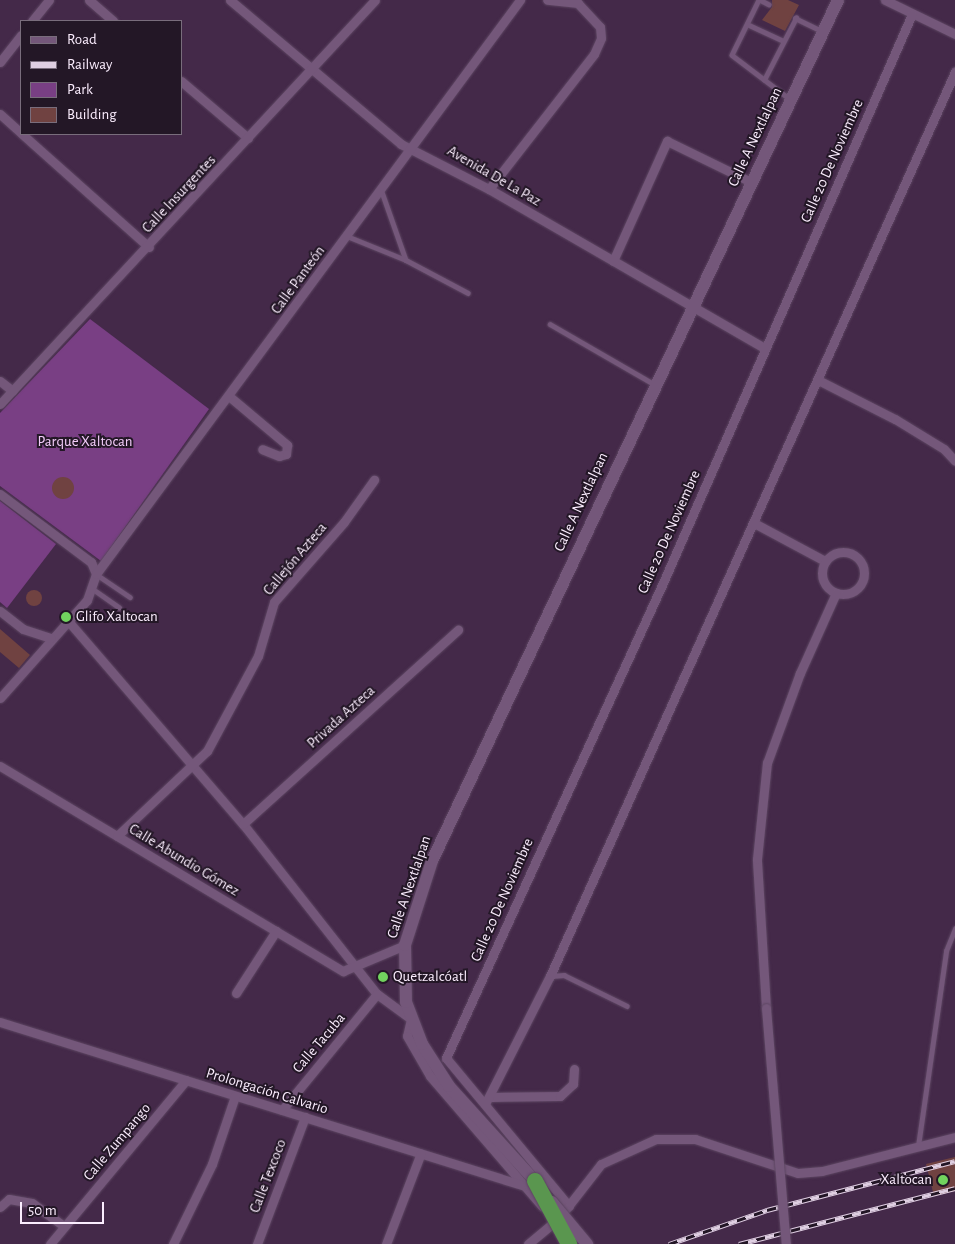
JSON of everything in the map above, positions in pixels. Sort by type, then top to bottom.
[{"type":"highway","points":[[530,1184],[570,1244]]},
{"type":"main road","name":"Calle A Nextlalpan","points":[[587,1244],[530,1184],[504,1146],[449,1086],[413,1025],[404,984],[405,945],[432,861],[654,384],[838,0]]},
{"type":"street","points":[[33,20],[49,0]]},
{"type":"street","points":[[89,0],[112,20]]},
{"type":"street","name":"Avenida De La Paz","points":[[230,0],[401,144],[489,189],[690,308],[764,348]]},
{"type":"street","name":"Calle Insurgentes","points":[[0,404],[149,247],[374,0]]},
{"type":"street","name":"Calle Panteón","points":[[96,574],[230,397],[520,0]]},
{"type":"street","points":[[489,189],[594,54],[601,38],[600,27],[578,3],[548,0]]},
{"type":"street","points":[[885,0],[955,34]]},
{"type":"street","name":"Calle 20 De Noviembre","points":[[485,1104],[449,1066],[446,1058],[662,585],[764,348],[912,14]]},
{"type":"street","points":[[0,62],[20,36]]},
{"type":"street","points":[[569,1206],[485,1104],[492,1097],[550,976],[955,72]]},
{"type":"street","points":[[182,82],[248,138]]},
{"type":"street","points":[[0,114],[20,131]]},
{"type":"street","points":[[24,135],[149,247]]},
{"type":"street","points":[[613,261],[667,140],[751,182]]},
{"type":"street","points":[[818,380],[894,419],[944,450],[955,462]]},
{"type":"street","points":[[0,381],[13,390]]},
{"type":"street","points":[[230,397],[287,446],[286,454],[279,456],[262,449]]},
{"type":"street","name":"Callejón Azteca","points":[[117,836],[207,751],[258,656],[274,602],[344,522],[374,480]]},
{"type":"street","points":[[0,494],[91,562],[96,574],[93,589],[70,622],[51,638],[0,698]]},
{"type":"street","points":[[754,523],[825,561]]},
{"type":"street","points":[[825,561],[841,551],[850,552],[864,566],[862,584],[855,591],[836,593]]},
{"type":"street","points":[[825,561],[823,580],[836,593]]},
{"type":"street","points":[[786,1244],[766,1008],[756,859],[767,762],[800,673],[836,593]]},
{"type":"street","points":[[0,611],[23,629],[51,638]]},
{"type":"street","points":[[70,622],[243,824],[377,994],[413,1025],[407,1036],[430,1076],[530,1184],[555,1222]]},
{"type":"street","name":"Privada Azteca","points":[[243,824],[458,630]]},
{"type":"street","name":"Calle Abundio Gómez","points":[[0,766],[343,972],[355,967]]},
{"type":"street","points":[[236,993],[276,931]]},
{"type":"street","points":[[355,967],[405,945]]},
{"type":"street","name":"Calle Tacuba","points":[[282,1110],[377,994]]},
{"type":"street","name":"Prolongación Calvario","points":[[0,1022],[421,1153],[530,1184]]},
{"type":"street","points":[[492,1097],[560,1096],[573,1084],[574,1069]]},
{"type":"street","name":"Calle Zumpango","points":[[50,1244],[186,1080]]},
{"type":"street","points":[[174,1244],[212,1164],[235,1096]]},
{"type":"street","name":"Calle Texcoco","points":[[257,1244],[305,1117]]},
{"type":"street","points":[[528,1244],[555,1222],[601,1164],[656,1139],[695,1138],[798,1173],[822,1172],[955,1137]]},
{"type":"street","points":[[386,1244],[421,1153]]},
{"type":"street","points":[[0,1207],[9,1199],[32,1203],[64,1226]]},
{"type":"lane","points":[[769,5],[759,0],[732,55],[790,100]]},
{"type":"lane","points":[[764,80],[795,18],[823,31]]},
{"type":"lane","points":[[748,24],[783,41]]},
{"type":"lane","points":[[381,189],[406,260]]},
{"type":"lane","points":[[347,236],[406,260],[468,293]]},
{"type":"lane","points":[[550,324],[654,384]]},
{"type":"lane","points":[[96,574],[130,596]]},
{"type":"lane","points":[[93,589],[119,607]]},
{"type":"lane","points":[[918,1146],[946,951],[955,929]]},
{"type":"lane","points":[[550,976],[564,975],[627,1006]]},
{"type":"green space","name":"Parque Xaltocan","points":[[90,319],[209,409],[101,561],[0,486],[0,413]]},
{"type":"green space","points":[[0,501],[56,544],[7,608],[0,602]]},
{"type":"building","points":[[772,0],[788,0],[799,5],[785,31],[762,20],[772,7]]},
{"type":"building","points":[[63,477],[71,480],[74,488],[71,496],[63,499],[55,496],[52,488],[55,480]]},
{"type":"building","points":[[31,590],[37,590],[42,595],[40,604],[31,606],[26,601],[26,595]]},
{"type":"building","points":[[0,629],[30,655],[19,668],[0,652]]},
{"type":"building","name":"Xaltocan","points":[[955,1157],[955,1191],[934,1196],[926,1164]]},
{"type":"railway","points":[[669,1244],[767,1210],[955,1161]]},
{"type":"railway","points":[[739,1244],[955,1188]]},
{"type":"place","name":"Glifo Xaltocan","points":[[66,617]]},
{"type":"place","name":"Quetzalcóatl","points":[[383,977]]},
{"type":"place","name":"Xaltocan","points":[[943,1180]]}]
